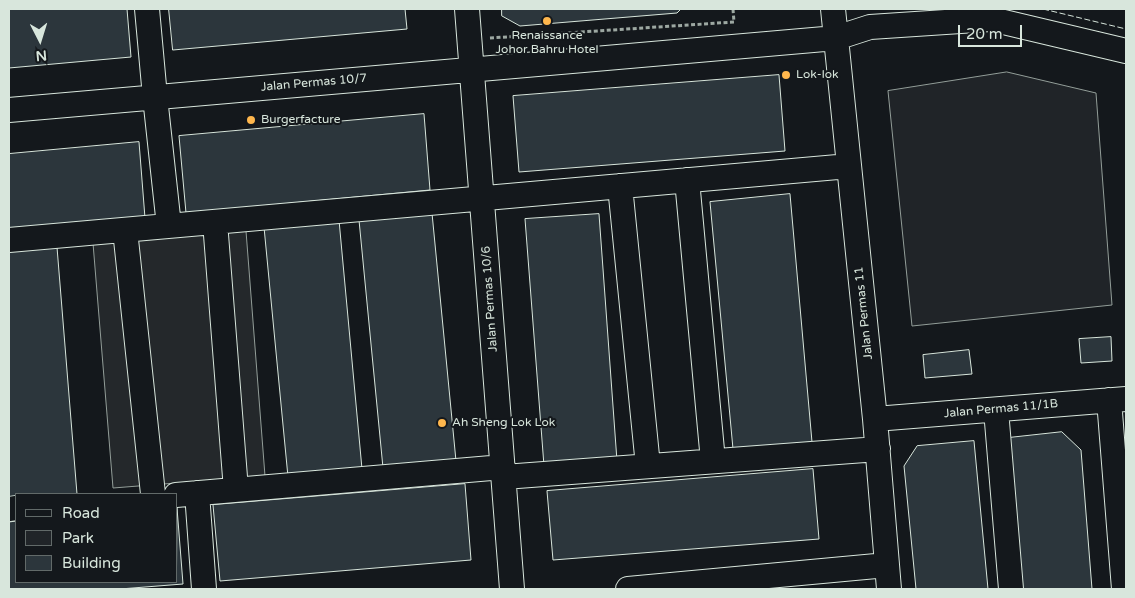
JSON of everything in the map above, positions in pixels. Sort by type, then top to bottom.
[{"type":"street","points":[[147,9],[169,226]]},
{"type":"street","name":"Jalan Permas 10/6","points":[[467,9],[512,589]]},
{"type":"street","name":"Jalan Permas 11","points":[[833,9],[878,449],[889,589]]},
{"type":"street","name":"Jalan Permas 10/7","points":[[9,110],[836,38],[870,27],[991,19],[1126,51]]},
{"type":"street","points":[[9,240],[849,166]]},
{"type":"street","points":[[687,180],[713,461]]},
{"type":"street","points":[[620,186],[648,466]]},
{"type":"street","points":[[215,222],[236,490]]},
{"type":"street","points":[[125,230],[153,493]]},
{"type":"street","points":[[1118,400],[1124,589]]},
{"type":"street","name":"Jalan Permas 11/1B","points":[[875,420],[1118,400]]},
{"type":"street","points":[[996,410],[1011,589]]},
{"type":"street","points":[[204,589],[186,494],[503,472],[648,466],[878,449]]},
{"type":"street","points":[[628,589],[887,565]]},
{"type":"path","points":[[470,40],[734,22],[733,9]]},
{"type":"green space","points":[[1007,72],[1096,93],[1112,305],[912,326],[888,91]]},
{"type":"shaded area","points":[[246,231],[265,476],[113,488],[93,243]]},
{"type":"building","points":[[9,9],[127,9],[131,57],[9,68]]},
{"type":"building","points":[[169,9],[405,9],[407,29],[173,50]]},
{"type":"building","name":"Renaissance Johor Bahru Hotel","points":[[502,9],[681,9],[677,13],[520,26],[502,16]]},
{"type":"building","points":[[779,75],[785,151],[519,172],[513,96]]},
{"type":"building","points":[[424,114],[430,190],[186,213],[179,136]]},
{"type":"building","points":[[139,142],[145,218],[9,230],[9,154]]},
{"type":"building","points":[[790,194],[812,442],[733,449],[710,202]]},
{"type":"building","points":[[432,213],[456,461],[383,468],[359,220]]},
{"type":"building","points":[[599,214],[617,461],[544,466],[525,219]]},
{"type":"building","points":[[339,220],[362,469],[288,477],[264,227]]},
{"type":"building","points":[[57,247],[77,493],[15,493],[15,501],[9,501],[9,251]]},
{"type":"building","points":[[1111,337],[1112,361],[1081,363],[1079,339]]},
{"type":"building","points":[[969,350],[972,374],[925,378],[923,355]]},
{"type":"building","points":[[1062,432],[1081,450],[1092,589],[1013,589],[999,439]]},
{"type":"building","points":[[974,441],[988,589],[916,589],[904,466],[917,446]]},
{"type":"building","points":[[813,469],[819,539],[553,560],[547,491]]},
{"type":"building","points":[[465,484],[471,560],[220,581],[213,505]]},
{"type":"building","points":[[15,521],[15,583],[178,583],[178,521],[183,584],[120,589],[9,589],[9,522]]},
{"type":"fence","points":[[1043,9],[1126,29]]},
{"type":"place","name":"Renaissance Johor Bahru Hotel","points":[[547,21]]},
{"type":"place","name":"Lok-lok","points":[[786,75]]},
{"type":"place","name":"Burgerfacture","points":[[251,120]]},
{"type":"place","name":"Ah Sheng Lok Lok","points":[[442,423]]}]
